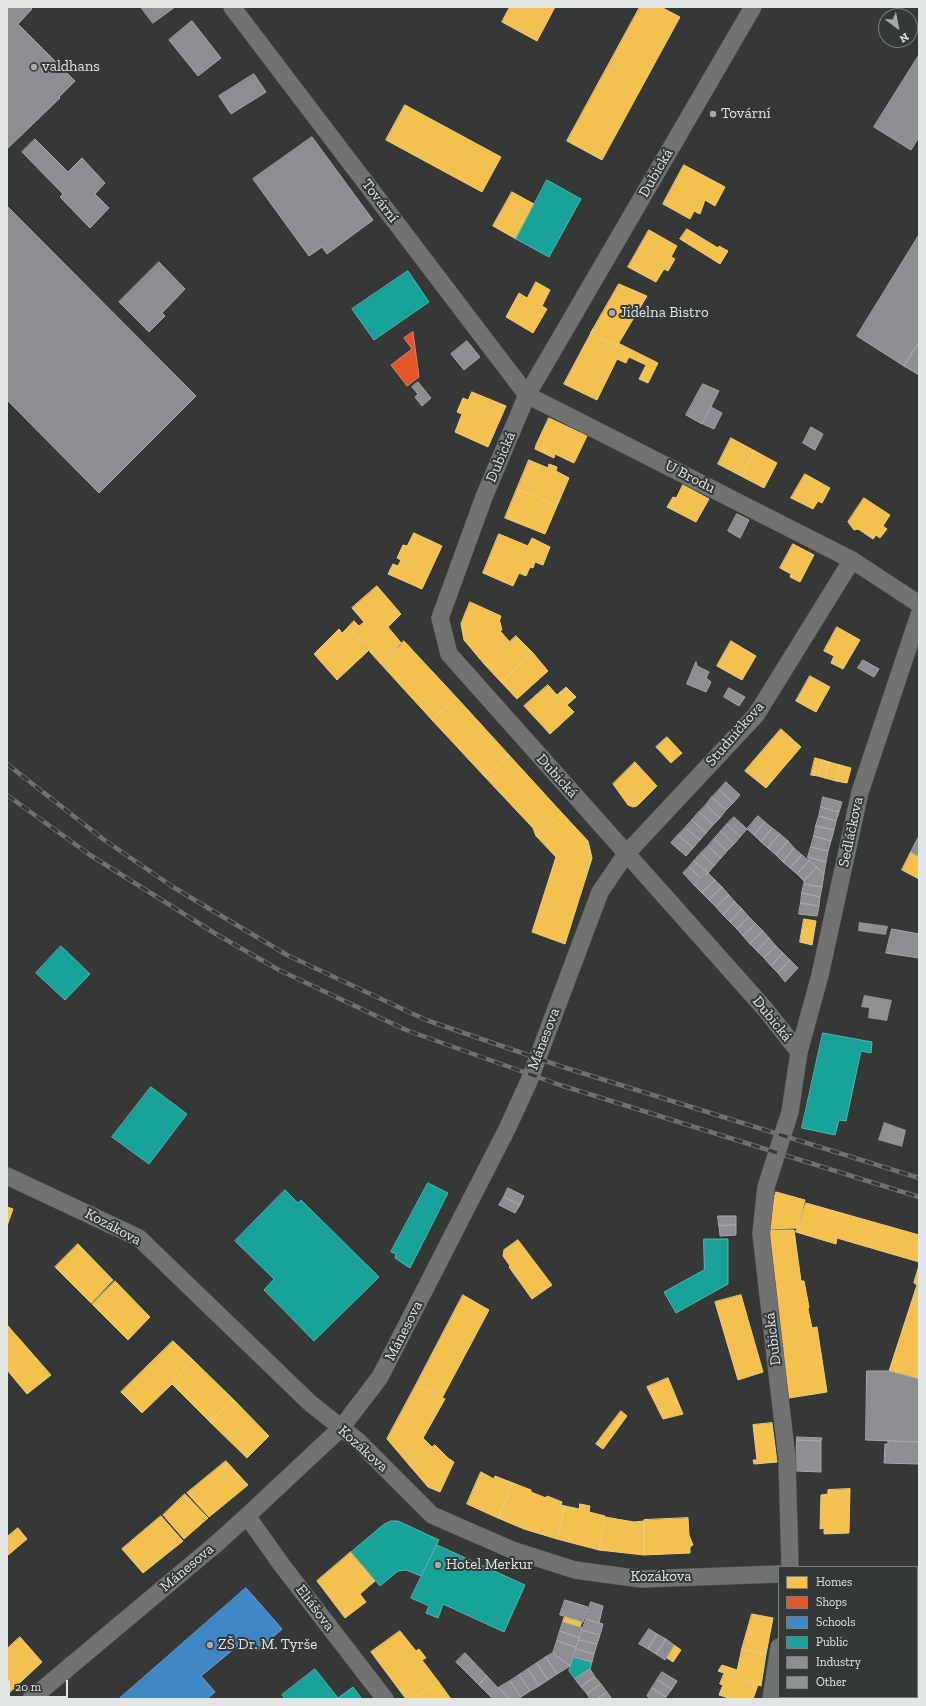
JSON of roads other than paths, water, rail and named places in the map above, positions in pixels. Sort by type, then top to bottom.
[{"type":"street","name":"Tovární","points":[[232,7],[527,395]]},
{"type":"street","name":"Dubická","points":[[753,7],[527,395],[484,497],[440,618],[449,654],[765,1009],[799,1052],[790,1112],[766,1187],[760,1234],[787,1459],[790,1566]]},
{"type":"street","name":"U Brodu","points":[[527,395],[852,560]]},
{"type":"street","points":[[852,560],[919,604]]},
{"type":"street","name":"Studničkova","points":[[626,854],[756,715],[852,560]]},
{"type":"street","name":"Sedláčkova","points":[[799,1052],[820,975],[860,792],[919,615]]},
{"type":"street","name":"Mánesova","points":[[31,1699],[216,1544],[247,1516],[341,1428],[380,1377],[507,1129],[528,1081],[600,892],[626,854]]},
{"type":"street","name":"Kozákova","points":[[7,1176],[139,1238],[310,1403],[358,1441],[432,1515],[512,1550],[575,1570],[641,1579],[778,1574]]},
{"type":"street","name":"Eliášova","points":[[247,1516],[281,1564],[385,1699]]},
{"type":"street","points":[[771,1699],[778,1654]]},
{"type":"railway","points":[[7,764],[103,839],[173,887],[287,955],[426,1020],[563,1067],[919,1178]]},
{"type":"railway","points":[[7,795],[90,855],[216,934],[279,970],[406,1030],[560,1085],[919,1197]]},
{"type":"place","name":"valdhans","points":[[34,67]]},
{"type":"place","name":"Tovární","points":[[713,114]]},
{"type":"place","name":"Jídelna Bistro","points":[[612,313]]},
{"type":"place","name":"Hotel Merkur","points":[[438,1565]]},
{"type":"place","name":"ZŠ Dr. M. Tyrše","points":[[210,1645]]}]
